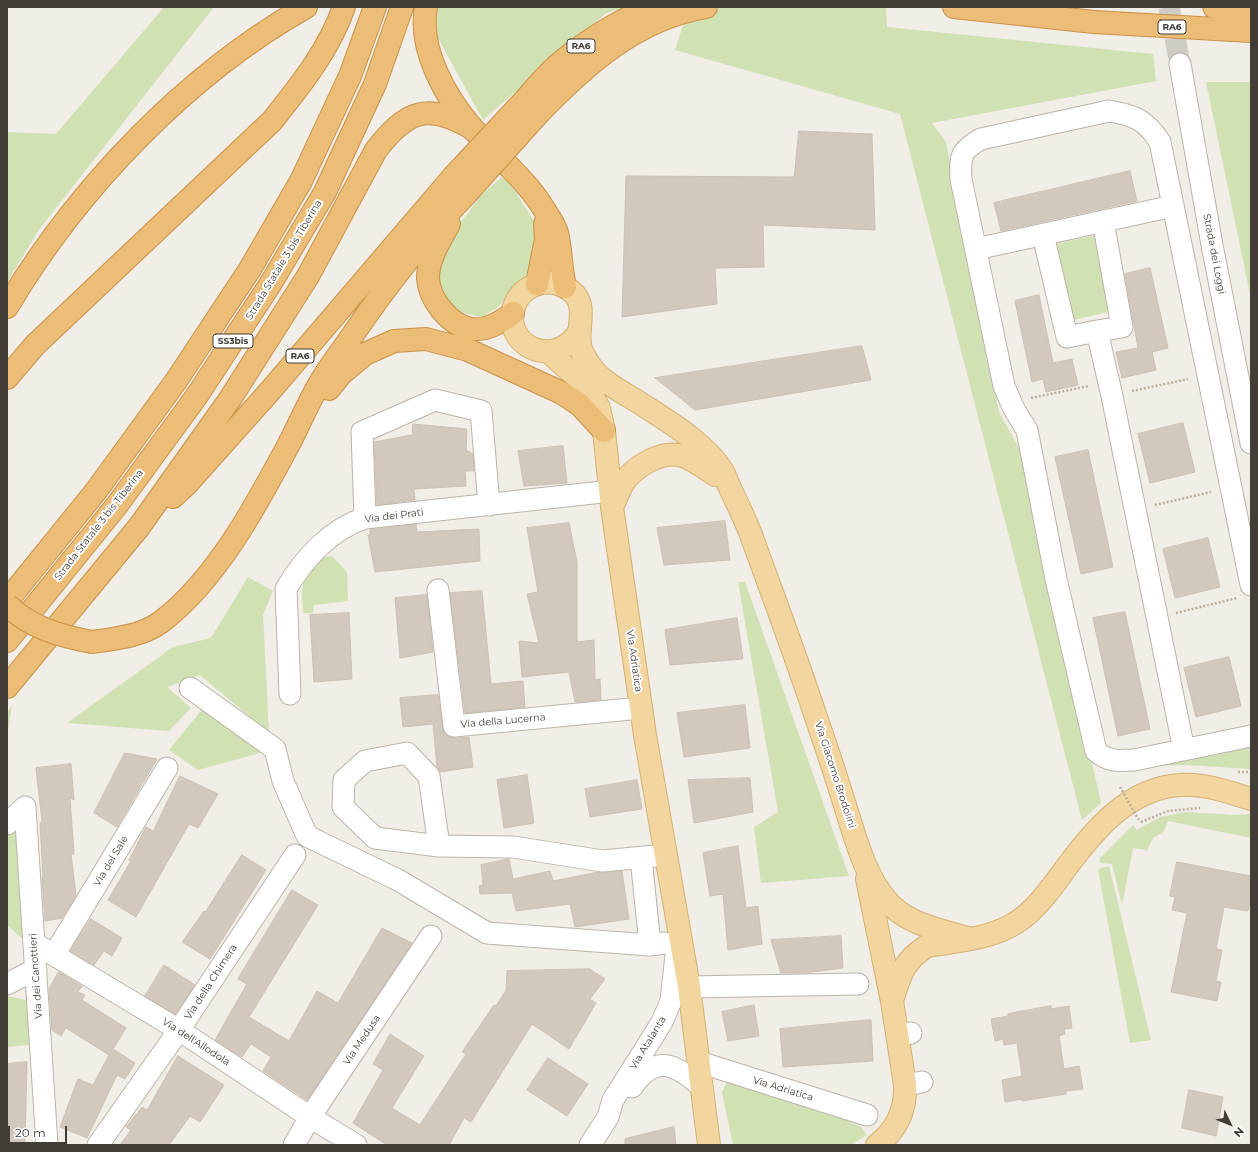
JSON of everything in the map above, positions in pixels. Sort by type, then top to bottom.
[{"type":"highway","points":[[7,312],[12,298],[68,217],[128,149],[196,84],[278,23],[306,7]]},
{"type":"highway","points":[[7,378],[35,345],[272,121],[306,79],[339,21],[344,7]]},
{"type":"highway","name":"SS3bis","points":[[7,601],[96,491],[176,380],[250,269],[301,181],[350,76],[375,7]]},
{"type":"highway","name":"Strada Statale 3 bis Tiberina","points":[[7,641],[117,504],[196,397],[271,283],[325,192],[375,84],[402,7]]},
{"type":"highway","points":[[426,7],[426,40],[434,64],[456,106],[473,129],[528,186],[543,207],[557,232],[561,269],[565,287]]},
{"type":"highway","name":"RA6","points":[[291,440],[318,385],[370,310],[404,264],[442,219],[468,192],[530,108],[558,64],[593,37],[628,17],[651,7]]},
{"type":"highway","name":"RA6","points":[[139,527],[186,485],[270,391],[453,177],[530,108],[572,79],[600,55],[637,31],[663,19],[706,7]]},
{"type":"highway","name":"RA6","points":[[954,7],[1094,22],[1251,31]]},
{"type":"highway","points":[[1214,7],[1251,9]]},
{"type":"highway","points":[[7,687],[139,527],[230,399],[308,276],[376,150],[390,133],[404,121],[419,113],[456,119],[473,129]]},
{"type":"highway","points":[[468,192],[436,248],[428,276],[430,291],[440,307],[456,322],[471,328],[488,327],[503,321],[513,313]]},
{"type":"highway","points":[[537,284],[546,239],[543,207]]},
{"type":"highway","points":[[7,606],[18,616],[56,635],[92,642],[124,638],[160,623],[191,594],[220,560],[260,495],[291,440],[341,374],[365,354],[394,341],[426,339],[468,350],[562,393],[580,405],[604,430]]},
{"type":"main road","points":[[556,283],[565,287],[576,297],[582,310],[580,330],[575,338],[568,345],[549,352],[535,349],[522,341],[513,323],[513,313],[521,295],[537,284],[556,283]]},
{"type":"main road","name":"Via Giacomo Brodolini","points":[[580,330],[581,348],[597,374],[683,432],[712,458],[722,470],[746,520],[810,698],[865,866],[887,901],[909,919],[971,939]]},
{"type":"main road","name":"Via Adriatica","points":[[549,352],[579,379],[591,394],[599,408],[604,430],[641,708],[665,855],[678,917],[689,987],[709,1145]]},
{"type":"main road","points":[[612,499],[626,480],[644,464],[660,455],[681,455],[694,460],[730,488]]},
{"type":"main road","points":[[1213,788],[1251,784]]},
{"type":"main road","points":[[892,1001],[901,970],[916,953],[927,946],[971,939],[996,933],[1017,922],[1032,910],[1086,842],[1121,807],[1152,791],[1180,785],[1213,788],[1251,799]]},
{"type":"main road","points":[[865,866],[892,1001],[904,1034],[914,1083],[906,1096],[900,1117],[894,1128],[877,1145]]},
{"type":"street","name":"Strada dei Loggi","points":[[1180,64],[1212,245],[1251,443]]},
{"type":"street","points":[[1247,591],[1231,488],[1160,142],[1152,130],[1140,120],[1126,114],[1109,111],[981,139],[968,146],[961,159],[961,179],[1004,386],[1014,409],[1027,430],[1056,578],[1096,751],[1103,757],[1116,761],[1134,760],[1251,736]]},
{"type":"street","points":[[976,249],[1173,206]]},
{"type":"street","points":[[1043,235],[1067,337],[1122,327],[1103,221]]},
{"type":"street","points":[[1182,250],[1212,245]]},
{"type":"street","points":[[1097,331],[1111,389],[1184,750]]},
{"type":"street","points":[[365,518],[362,432],[435,400],[481,411],[488,505]]},
{"type":"street","name":"Via dei Prati","points":[[290,694],[286,589],[295,574],[321,545],[352,522],[365,518],[488,505],[612,499]]},
{"type":"street","name":"Via della Lucerna","points":[[438,590],[454,726],[641,708]]},
{"type":"street","points":[[190,688],[275,749],[283,781],[307,836],[398,880],[487,933],[650,945],[678,941]]},
{"type":"street","points":[[439,846],[429,776],[407,753],[365,761],[344,780],[342,807],[375,838],[439,846],[513,847],[603,861],[665,855]]},
{"type":"street","name":"Via del Sale","points":[[54,955],[167,768]]},
{"type":"street","name":"Via dei Canottieri","points":[[7,824],[25,807],[47,1145]]},
{"type":"street","name":"Via della Chimera","points":[[98,1145],[179,1030],[295,855]]},
{"type":"street","points":[[641,858],[650,945]]},
{"type":"street","name":"Via Atalanta","points":[[590,1145],[608,1116],[613,1100],[662,1022],[671,1001],[677,957],[678,917]]},
{"type":"street","name":"Via Medusa","points":[[294,1145],[310,1117],[431,936]]},
{"type":"street","name":"Via dell'Allodola","points":[[34,943],[179,1030],[310,1117],[356,1145]]},
{"type":"street","points":[[7,984],[36,969]]},
{"type":"street","points":[[689,987],[858,984]]},
{"type":"street","name":"Via Adriatica","points":[[699,1062],[867,1115]]},
{"type":"street","name":"Via Atalanta","points":[[608,1116],[622,1103],[642,1074],[650,1067],[672,1067],[686,1073],[702,1087]]},
{"type":"path","points":[[1028,399],[1111,389],[1208,374]]},
{"type":"path","points":[[1135,509],[1231,488]]},
{"type":"path","points":[[1157,617],[1247,591]]},
{"type":"path","points":[[1120,787],[1140,822],[1168,811],[1203,808]]},
{"type":"path","points":[[1133,817],[1138,814]]},
{"type":"green space","points":[[164,7],[214,7],[38,231],[7,283],[7,132],[56,134]]},
{"type":"green space","points":[[438,7],[625,7],[605,14],[483,120],[434,31]]},
{"type":"green space","points":[[689,7],[886,7],[887,27],[1153,54],[1156,81],[932,123],[946,142],[999,412],[1023,455],[1101,803],[1082,820],[900,114],[675,50]]},
{"type":"green space","points":[[1206,82],[1251,82],[1251,299]]},
{"type":"green space","points":[[502,177],[510,183],[537,226],[539,260],[497,308],[481,317],[460,312],[443,295],[436,274],[442,247],[483,193]]},
{"type":"green space","points":[[1098,235],[1112,311],[1070,321],[1055,244]]},
{"type":"green space","points":[[332,556],[347,572],[348,601],[314,605],[313,613],[303,613],[302,595],[304,571],[317,557]]},
{"type":"green space","points":[[248,577],[273,591],[263,615],[269,733],[200,675],[167,687],[191,708],[169,731],[67,723],[173,647],[211,638]]},
{"type":"green space","points":[[738,582],[745,582],[849,876],[761,883],[754,827],[778,812]]},
{"type":"green space","points":[[12,706],[7,737],[7,712]]},
{"type":"green space","points":[[204,707],[267,751],[198,770],[169,750]]},
{"type":"green space","points":[[1251,745],[1251,769],[1186,765],[1144,766]]},
{"type":"green space","points":[[1185,812],[1234,815],[1251,814],[1251,838],[1168,821],[1163,833],[1154,837],[1147,850],[1133,848],[1122,905],[1112,864],[1100,863],[1100,858],[1133,825],[1137,830],[1160,817]]},
{"type":"green space","points":[[20,824],[29,945],[7,925],[7,837]]},
{"type":"green space","points":[[1109,866],[1151,1040],[1130,1043],[1098,869]]},
{"type":"green space","points":[[7,996],[27,1000],[29,1045],[7,1047]]},
{"type":"green space","points":[[727,1082],[846,1120],[861,1127],[867,1135],[850,1145],[733,1145],[722,1092]]},
{"type":"building","points":[[799,131],[872,134],[875,230],[763,225],[764,267],[715,268],[717,304],[622,317],[626,176],[794,177]]},
{"type":"building","points":[[1130,171],[1137,201],[1001,231],[994,203]]},
{"type":"building","points":[[1150,268],[1168,348],[1152,352],[1156,370],[1122,378],[1116,352],[1138,348],[1125,274]]},
{"type":"building","points":[[1039,295],[1053,363],[1072,359],[1078,385],[1046,392],[1043,379],[1032,382],[1015,301]]},
{"type":"building","points":[[862,346],[871,380],[695,410],[655,378]]},
{"type":"building","points":[[1183,423],[1195,472],[1150,483],[1138,434]]},
{"type":"building","points":[[413,424],[467,429],[466,450],[473,454],[474,471],[465,471],[466,486],[414,489],[415,500],[377,505],[374,442],[412,435]]},
{"type":"building","points":[[563,446],[567,483],[524,486],[518,451]]},
{"type":"building","points":[[1088,450],[1113,567],[1081,574],[1055,457]]},
{"type":"building","points":[[725,521],[730,560],[664,565],[657,528]]},
{"type":"building","points":[[569,523],[577,562],[577,642],[594,640],[595,680],[600,679],[601,700],[575,702],[569,672],[522,677],[519,641],[539,643],[527,594],[538,592],[527,528]]},
{"type":"building","points":[[416,524],[417,532],[479,529],[480,561],[375,572],[368,535],[370,535],[370,529]]},
{"type":"building","points":[[1208,538],[1220,587],[1175,598],[1163,549]]},
{"type":"building","points":[[482,591],[491,684],[523,681],[525,707],[465,713],[450,593]]},
{"type":"building","points":[[427,595],[433,652],[400,658],[395,598]]},
{"type":"building","points":[[1125,612],[1150,729],[1118,736],[1093,618]]},
{"type":"building","points":[[349,613],[352,679],[314,682],[310,615]]},
{"type":"building","points":[[737,618],[743,659],[670,665],[665,630]]},
{"type":"building","points":[[1229,657],[1241,706],[1196,717],[1184,668]]},
{"type":"building","points":[[438,695],[444,733],[449,737],[455,738],[469,737],[473,767],[440,772],[437,767],[433,724],[403,727],[400,698]]},
{"type":"building","points":[[745,705],[750,748],[684,757],[677,713]]},
{"type":"building","points":[[125,753],[157,759],[117,827],[94,813]]},
{"type":"building","points":[[71,764],[74,800],[70,798],[74,854],[71,854],[76,896],[62,918],[45,921],[40,823],[42,822],[36,768]]},
{"type":"building","points":[[527,775],[534,823],[504,828],[497,780]]},
{"type":"building","points":[[180,776],[218,794],[198,828],[189,824],[136,917],[108,900],[131,861],[129,860],[146,827],[153,831]]},
{"type":"building","points":[[750,778],[753,812],[694,823],[688,780]]},
{"type":"building","points":[[637,780],[642,809],[590,817],[585,789]]},
{"type":"building","points":[[738,846],[746,908],[758,906],[762,944],[728,950],[723,894],[710,896],[703,853]]},
{"type":"building","points":[[242,855],[266,870],[210,959],[182,942],[204,911],[205,912]]},
{"type":"building","points":[[509,859],[513,879],[550,871],[553,881],[599,872],[622,871],[629,919],[575,927],[570,904],[516,911],[512,893],[480,894],[479,886],[483,885],[481,865]]},
{"type":"building","points":[[1177,862],[1251,876],[1251,897],[1248,911],[1224,907],[1216,949],[1222,950],[1216,981],[1221,982],[1217,1001],[1171,992],[1187,913],[1172,910],[1175,897],[1170,896]]},
{"type":"building","points":[[292,890],[318,905],[249,1017],[289,1041],[317,991],[338,1003],[382,928],[412,943],[307,1100],[263,1071],[271,1057],[251,1044],[242,1057],[215,1040],[247,984],[238,979]]},
{"type":"building","points":[[91,919],[122,938],[112,956],[104,951],[94,965],[70,951]]},
{"type":"building","points":[[841,936],[843,968],[804,973],[781,973],[771,940]]},
{"type":"building","points":[[164,965],[195,985],[175,1014],[145,996]]},
{"type":"building","points":[[590,969],[605,979],[590,999],[596,1003],[569,1049],[532,1024],[471,1122],[464,1118],[449,1145],[387,1145],[353,1123],[383,1070],[373,1064],[390,1034],[424,1056],[392,1108],[420,1125],[466,1054],[462,1052],[506,990],[507,971]]},
{"type":"building","points":[[59,972],[82,986],[78,992],[85,995],[82,1000],[126,1028],[113,1049],[135,1063],[125,1079],[117,1075],[87,1138],[60,1127],[78,1079],[93,1085],[109,1055],[66,1028],[61,1036],[52,1030],[49,989]]},
{"type":"building","points":[[754,1005],[759,1036],[728,1041],[722,1012]]},
{"type":"building","points":[[1051,1006],[1051,1009],[1069,1006],[1072,1028],[1064,1029],[1065,1034],[1059,1036],[1064,1069],[1079,1066],[1083,1089],[1066,1091],[1066,1094],[1022,1101],[1022,1099],[1005,1102],[1002,1080],[1022,1076],[1017,1043],[1004,1045],[1003,1039],[995,1041],[991,1019],[1008,1016],[1008,1014]]},
{"type":"building","points":[[871,1020],[873,1061],[783,1067],[780,1029]]},
{"type":"building","points":[[178,1056],[224,1085],[200,1122],[190,1116],[169,1145],[120,1145],[131,1130],[126,1127],[142,1107],[147,1110]]},
{"type":"building","points":[[548,1058],[588,1084],[567,1116],[527,1090]]},
{"type":"building","points":[[27,1062],[25,1145],[7,1145],[7,1064]]},
{"type":"building","points":[[1189,1090],[1223,1097],[1216,1136],[1182,1128]]},
{"type":"building","points":[[674,1127],[676,1145],[625,1145],[625,1139]]},
{"type":"tunnel","points":[[1169,7],[1180,64]]}]
